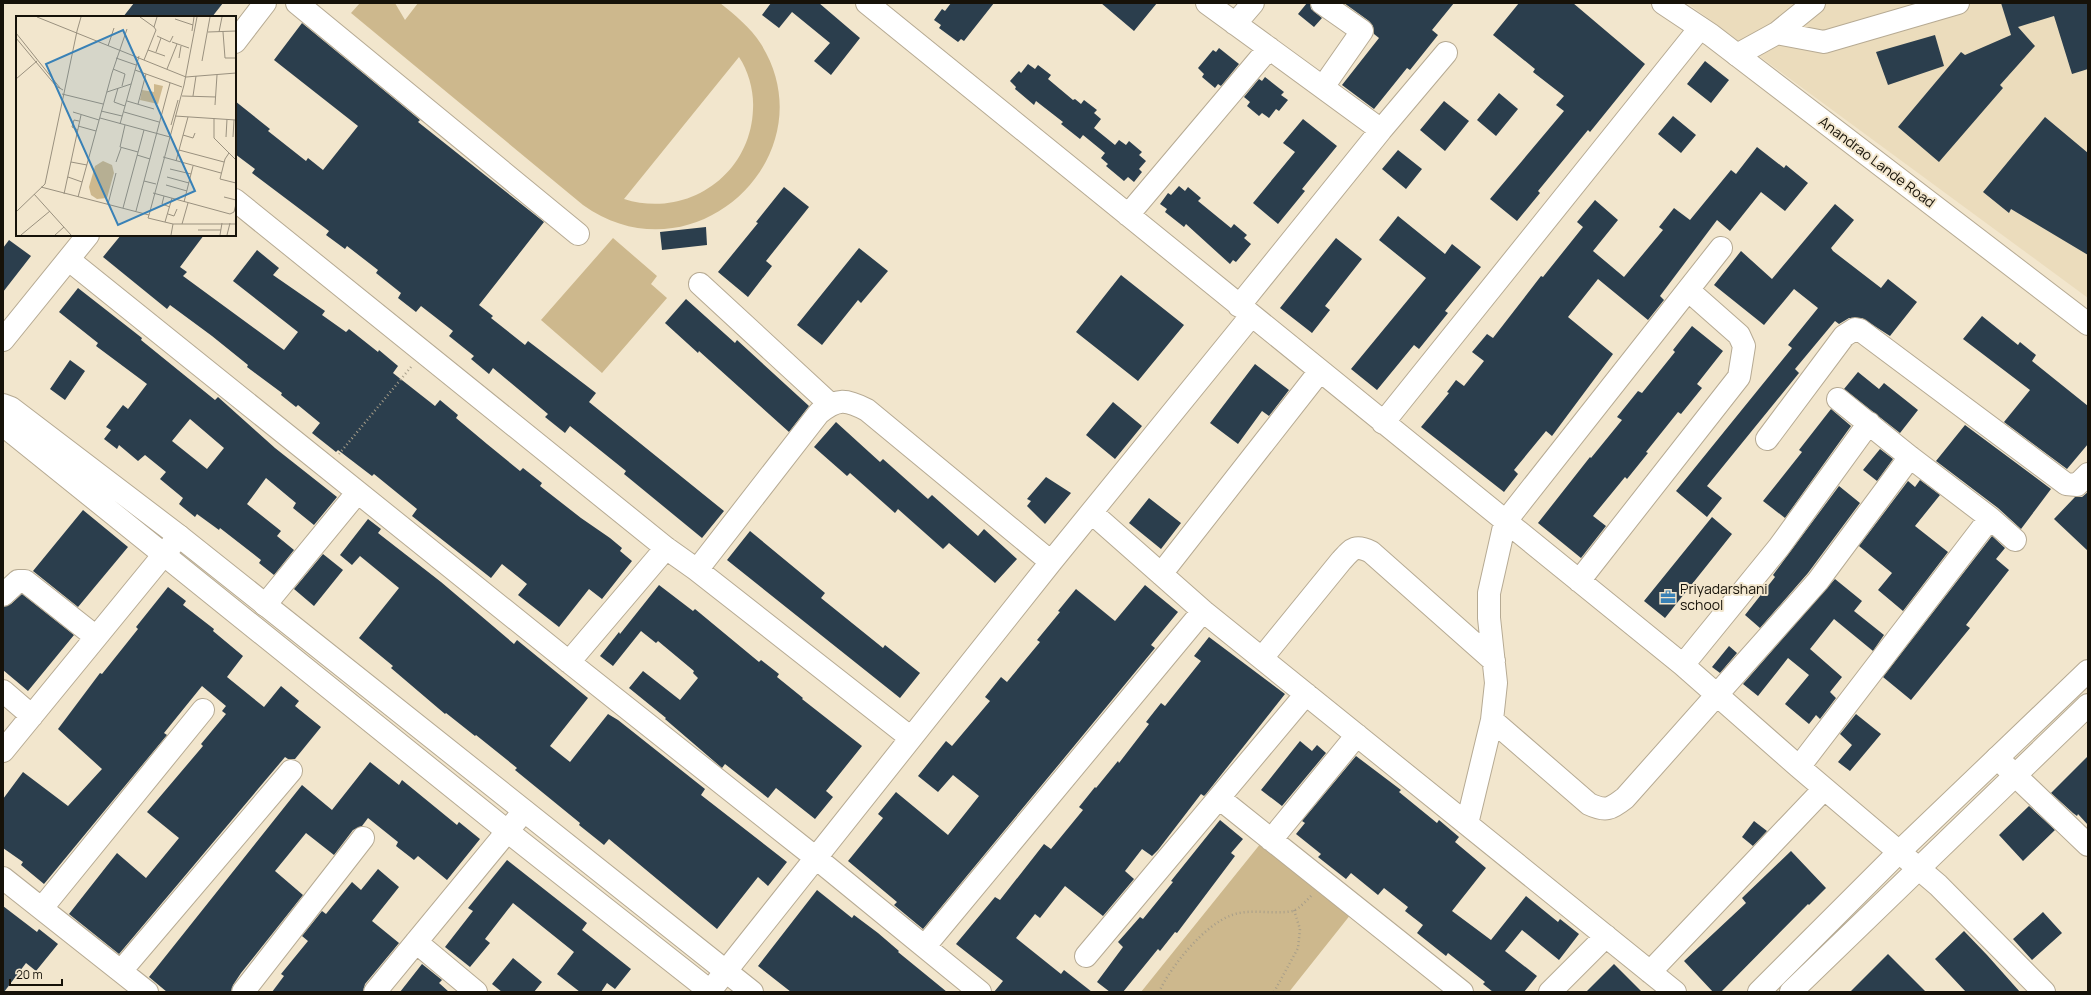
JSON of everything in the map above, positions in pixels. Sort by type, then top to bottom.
[{"type":"street","points":[[236,41],[265,3]]},
{"type":"street","points":[[297,3],[578,234]]},
{"type":"street","points":[[867,3],[1683,665],[1798,767],[1921,868],[2044,992]]},
{"type":"street","points":[[1207,3],[1381,130]]},
{"type":"street","points":[[1235,24],[1253,3]]},
{"type":"street","points":[[1322,3],[1362,31],[1322,87]]},
{"type":"street","name":"Anandrao Lande Road","points":[[1663,3],[1737,55],[2088,324]]},
{"type":"street","points":[[1737,55],[1777,33],[1814,3]]},
{"type":"street","points":[[1777,33],[1824,42],[1892,12],[1958,3]]},
{"type":"street","points":[[1384,423],[1700,28]]},
{"type":"street","points":[[1128,216],[1269,48]]},
{"type":"street","points":[[3,425],[507,831],[710,992],[1051,562],[1092,513],[1381,130],[1446,53]]},
{"type":"street","points":[[236,201],[666,548],[697,570],[911,738]]},
{"type":"street","points":[[3,340],[87,236]]},
{"type":"street","points":[[1467,824],[1492,720],[1496,683],[1489,618],[1489,593],[1505,522],[1721,248]]},
{"type":"street","points":[[68,260],[816,858],[980,992]]},
{"type":"street","points":[[700,284],[830,404]]},
{"type":"street","points":[[1579,581],[1739,377],[1744,346],[1739,335],[1688,290]]},
{"type":"street","points":[[1767,439],[1844,336],[1855,329],[1860,330],[2066,484],[2077,485],[2088,474]]},
{"type":"street","points":[[1161,574],[1320,371]]},
{"type":"street","points":[[1838,399],[1910,458],[1990,518],[2015,540]]},
{"type":"street","points":[[697,570],[819,413],[830,404],[842,401],[855,404],[867,410],[1051,562]]},
{"type":"street","points":[[3,405],[10,408],[179,536],[752,992]]},
{"type":"street","points":[[1683,665],[1780,547],[1869,423]]},
{"type":"street","points":[[1492,720],[1589,804],[1599,808],[1613,808],[1625,798],[1818,581],[1910,458]]},
{"type":"street","points":[[265,605],[357,492]]},
{"type":"street","points":[[1092,513],[1203,611],[1674,992]]},
{"type":"street","points":[[1798,767],[1990,518]]},
{"type":"street","points":[[3,751],[179,536]]},
{"type":"street","points":[[1262,658],[1341,560],[1352,549],[1362,547],[1371,552],[1494,661]]},
{"type":"street","points":[[569,662],[666,548]]},
{"type":"street","points":[[3,595],[18,581],[25,581],[96,637]]},
{"type":"street","points":[[924,946],[1203,611]]},
{"type":"street","points":[[1758,992],[1900,851],[2088,671]]},
{"type":"street","points":[[3,691],[32,716]]},
{"type":"street","points":[[1086,956],[1306,694]]},
{"type":"street","points":[[1798,990],[2088,705]]},
{"type":"street","points":[[42,908],[203,710]]},
{"type":"street","points":[[1271,840],[1357,735]]},
{"type":"street","points":[[1997,758],[2088,845]]},
{"type":"street","points":[[121,971],[291,771]]},
{"type":"street","points":[[1650,972],[1824,789]]},
{"type":"street","points":[[1219,798],[1462,992]]},
{"type":"street","points":[[376,992],[524,811]]},
{"type":"street","points":[[243,992],[363,838]]},
{"type":"street","points":[[3,878],[148,992]]},
{"type":"street","points":[[1550,992],[1606,936]]},
{"type":"street","points":[[416,942],[476,992]]},
{"type":"path","points":[[328,469],[423,352]]},
{"type":"path","points":[[1159,992],[1166,977],[1195,943],[1215,924],[1232,915],[1253,912],[1294,910],[1300,929],[1298,948],[1274,992]]},
{"type":"shaded area","points":[[360,3],[395,3],[405,20],[418,3],[720,3],[747,27],[761,44],[778,86],[778,127],[764,165],[740,196],[706,218],[667,229],[625,225],[583,205],[351,13]],"holes":[[[739,57],[743,63],[750,82],[753,96],[753,109],[749,133],[741,154],[728,172],[711,186],[692,197],[670,203],[648,204],[624,199]]]},
{"type":"shaded area","points":[[1687,3],[2088,3],[2088,298]]},
{"type":"shaded area","points":[[613,238],[657,276],[651,284],[667,298],[602,373],[541,320]]},
{"type":"shaded area","points":[[1261,843],[1351,914],[1289,992],[1141,992]]},
{"type":"building","points":[[134,3],[223,3],[213,16],[124,16]]},
{"type":"building","points":[[771,3],[819,3],[860,38],[831,75],[814,61],[830,43],[792,12],[779,28],[762,15]]},
{"type":"building","points":[[951,3],[994,3],[964,41],[961,39],[958,42],[939,28],[941,25],[934,20],[942,9],[945,11]]},
{"type":"building","points":[[1101,3],[1157,3],[1134,31]]},
{"type":"building","points":[[1307,3],[1310,3],[1311,9],[1322,18],[1314,27],[1298,14]]},
{"type":"building","points":[[1344,3],[1454,3],[1432,30],[1438,35],[1410,70],[1407,68],[1374,109],[1342,85],[1379,38],[1374,34],[1373,26],[1369,21]]},
{"type":"building","points":[[1519,3],[1573,3],[1645,64],[1590,132],[1588,130],[1538,191],[1540,193],[1517,221],[1490,199],[1564,111],[1556,105],[1564,96],[1533,72],[1535,69],[1493,35]]},
{"type":"building","points":[[2001,3],[2088,3],[2088,69],[2072,74],[2054,16],[2018,27],[2035,46],[2000,85],[2003,88],[1939,162],[1898,127],[1961,52],[1965,55],[2011,35]]},
{"type":"building","points":[[302,23],[420,120],[418,122],[544,222],[479,305],[493,316],[491,318],[525,345],[528,341],[596,393],[589,402],[724,511],[702,538],[624,474],[626,471],[570,426],[565,433],[545,417],[548,414],[493,368],[489,374],[471,359],[474,356],[449,336],[453,331],[421,306],[416,312],[398,298],[401,293],[376,273],[378,270],[347,246],[345,249],[326,235],[329,231],[252,173],[255,169],[236,155],[236,102],[270,129],[268,131],[306,161],[308,158],[323,170],[358,126],[274,60]]},
{"type":"building","points":[[1935,35],[1944,66],[1888,85],[1876,52]]},
{"type":"building","points":[[1219,48],[1239,64],[1221,86],[1218,84],[1215,88],[1202,77],[1204,74],[1198,68],[1213,50],[1216,52]]},
{"type":"building","points":[[1705,61],[1729,80],[1711,103],[1687,84]]},
{"type":"building","points":[[1028,64],[1035,69],[1038,65],[1051,75],[1048,79],[1073,100],[1075,99],[1081,104],[1084,100],[1097,110],[1094,113],[1101,119],[1094,128],[1115,145],[1119,140],[1126,145],[1129,141],[1142,152],[1139,155],[1146,161],[1139,169],[1142,172],[1134,182],[1128,177],[1124,181],[1106,166],[1108,164],[1101,158],[1105,153],[1083,135],[1080,139],[1061,124],[1063,122],[1036,101],[1034,105],[1015,89],[1016,87],[1010,81],[1019,71],[1021,73]]},
{"type":"building","points":[[1265,77],[1284,92],[1281,95],[1288,100],[1279,111],[1276,109],[1269,118],[1262,113],[1259,116],[1247,106],[1250,102],[1244,97],[1259,79],[1262,81]]},
{"type":"building","points":[[1499,93],[1518,109],[1496,136],[1477,120]]},
{"type":"building","points":[[1444,101],[1469,121],[1445,151],[1420,130]]},
{"type":"building","points":[[1673,116],[1696,135],[1681,153],[1658,134]]},
{"type":"building","points":[[2045,117],[2088,153],[2088,255],[2011,209],[2009,213],[1983,192]]},
{"type":"building","points":[[1303,119],[1337,146],[1302,189],[1305,191],[1278,224],[1253,203],[1295,152],[1283,143]]},
{"type":"building","points":[[1757,147],[1784,168],[1786,165],[1808,183],[1785,211],[1761,192],[1730,231],[1717,220],[1660,296],[1664,300],[1648,320],[1598,279],[1568,317],[1613,354],[1552,436],[1546,431],[1514,470],[1518,474],[1504,492],[1421,427],[1449,393],[1447,392],[1456,380],[1464,386],[1484,361],[1472,352],[1487,334],[1493,338],[1541,276],[1543,277],[1583,227],[1577,222],[1595,200],[1618,220],[1593,251],[1624,277],[1663,230],[1659,227],[1674,208],[1690,220],[1731,170],[1736,174]]},
{"type":"building","points":[[1398,150],[1422,169],[1406,189],[1382,169]]},
{"type":"building","points":[[1179,186],[1185,191],[1188,187],[1201,198],[1198,201],[1231,228],[1234,224],[1247,235],[1244,238],[1251,244],[1236,262],[1233,260],[1230,264],[1186,224],[1184,227],[1165,212],[1167,209],[1160,204],[1168,193],[1171,195]]},
{"type":"building","points":[[784,187],[809,207],[766,261],[772,266],[748,297],[718,272],[758,223],[756,222]]},
{"type":"building","points":[[1835,204],[1854,220],[1831,248],[1833,251],[1881,288],[1888,279],[1917,302],[1890,336],[1862,318],[1849,318],[1839,324],[1835,321],[1795,369],[1799,373],[1707,486],[1722,498],[1707,517],[1676,491],[1792,348],[1788,345],[1818,308],[1794,289],[1764,325],[1714,285],[1741,251],[1772,279]]},
{"type":"building","points":[[1398,216],[1445,254],[1452,244],[1481,267],[1445,311],[1448,313],[1419,349],[1414,345],[1377,390],[1351,369],[1426,278],[1379,240]]},
{"type":"building","points":[[706,227],[707,245],[662,250],[660,232]]},
{"type":"building","points":[[120,236],[203,236],[180,267],[187,272],[183,276],[284,350],[298,332],[233,281],[257,250],[279,268],[273,275],[325,311],[322,315],[346,332],[349,329],[378,352],[379,350],[398,366],[393,373],[435,406],[440,400],[458,415],[456,418],[520,471],[523,468],[542,483],[540,486],[622,548],[620,551],[632,561],[602,599],[589,589],[559,627],[518,595],[527,584],[502,564],[491,578],[412,516],[417,509],[374,474],[372,476],[338,450],[336,452],[312,433],[320,423],[298,405],[296,407],[281,395],[282,393],[247,367],[248,365],[212,336],[170,305],[167,309],[103,257]]},
{"type":"building","points":[[1336,238],[1362,259],[1325,306],[1330,310],[1312,333],[1280,308]]},
{"type":"building","points":[[9,240],[31,256],[3,292],[3,248]]},
{"type":"building","points":[[859,248],[888,271],[861,303],[858,300],[822,345],[797,325]]},
{"type":"building","points":[[1121,275],[1184,325],[1138,381],[1076,332]]},
{"type":"building","points":[[78,288],[142,338],[141,340],[215,400],[218,397],[275,448],[337,497],[314,525],[293,508],[296,503],[266,478],[247,504],[281,531],[277,536],[294,550],[274,575],[259,563],[261,560],[220,528],[219,530],[197,514],[195,517],[179,504],[183,498],[160,479],[166,472],[145,455],[138,461],[119,445],[117,449],[104,439],[111,430],[106,427],[123,405],[128,409],[147,384],[96,346],[98,343],[59,312]],"holes":[[[190,419],[224,448],[207,469],[172,441]]]},
{"type":"building","points":[[686,299],[735,343],[737,340],[809,406],[789,432],[699,351],[698,353],[665,323]]},
{"type":"building","points":[[1982,316],[2018,345],[2020,342],[2036,355],[2032,361],[2088,406],[2088,444],[2067,469],[2004,422],[2030,390],[1963,339]]},
{"type":"building","points":[[1692,326],[1723,351],[1697,384],[1702,388],[1681,414],[1678,412],[1646,452],[1648,453],[1627,479],[1625,477],[1593,516],[1606,526],[1581,558],[1538,523],[1590,457],[1591,458],[1622,420],[1617,417],[1638,391],[1642,393],[1675,352],[1673,350]]},
{"type":"building","points":[[70,360],[85,371],[65,400],[50,389]]},
{"type":"building","points":[[1255,364],[1289,390],[1269,416],[1262,411],[1238,444],[1210,423]]},
{"type":"building","points":[[1858,372],[1879,389],[1884,383],[1918,410],[1900,433],[1844,389]]},
{"type":"building","points":[[1113,402],[1142,426],[1115,459],[1086,435]]},
{"type":"building","points":[[1831,409],[1851,426],[1785,518],[1763,501],[1802,452],[1799,450]]},
{"type":"building","points":[[836,422],[880,462],[883,459],[928,499],[932,495],[978,536],[984,529],[1017,559],[995,583],[949,543],[943,549],[898,509],[895,513],[850,473],[847,476],[814,447]]},
{"type":"building","points":[[1965,425],[2051,489],[2021,529],[1998,508],[1936,461]]},
{"type":"building","points":[[1880,449],[1893,459],[1877,481],[1863,470]]},
{"type":"building","points":[[1046,477],[1071,493],[1045,524],[1027,506],[1031,501],[1027,499]]},
{"type":"building","points":[[1920,480],[1940,495],[1915,526],[1948,552],[1903,611],[1878,590],[1892,573],[1859,546],[1908,481],[1915,487]]},
{"type":"building","points":[[1839,486],[1860,503],[1808,573],[1760,628],[1745,615],[1775,577],[1773,575]]},
{"type":"building","points":[[2088,492],[2088,551],[2054,519],[2075,497],[2082,497]]},
{"type":"building","points":[[1149,498],[1181,523],[1161,549],[1129,523]]},
{"type":"building","points":[[83,510],[128,547],[78,607],[33,571]]},
{"type":"building","points":[[1712,517],[1732,534],[1665,618],[1644,601]]},
{"type":"building","points":[[368,519],[381,529],[378,533],[441,582],[514,644],[517,640],[588,698],[550,746],[570,762],[608,714],[618,720],[705,789],[701,795],[787,862],[768,886],[758,877],[717,929],[609,839],[604,845],[579,825],[580,823],[515,770],[517,768],[476,735],[475,736],[446,713],[445,714],[391,668],[393,666],[359,638],[399,588],[360,556],[352,565],[340,555]]},
{"type":"building","points":[[750,531],[825,593],[821,598],[883,648],[885,645],[920,673],[900,698],[727,560]]},
{"type":"building","points":[[1992,536],[2005,548],[1996,559],[2009,570],[1966,625],[1970,628],[1911,700],[1883,677]]},
{"type":"building","points":[[323,554],[343,570],[314,606],[294,589]]},
{"type":"building","points":[[1835,579],[1862,601],[1854,611],[1884,635],[1873,651],[1834,619],[1810,649],[1842,677],[1830,692],[1836,698],[1820,719],[1816,715],[1809,724],[1785,704],[1809,675],[1788,658],[1758,696],[1743,684]]},
{"type":"building","points":[[659,585],[693,611],[695,609],[759,662],[761,660],[779,674],[777,677],[803,698],[802,699],[862,746],[826,791],[833,797],[815,819],[776,788],[768,798],[725,764],[722,768],[665,719],[666,718],[629,688],[643,671],[680,700],[698,678],[693,673],[694,671],[658,641],[656,643],[641,631],[613,666],[600,656],[619,632],[620,634]]},
{"type":"building","points":[[1145,585],[1178,612],[1151,645],[1155,648],[923,929],[894,905],[897,902],[848,861],[883,818],[878,814],[896,792],[948,835],[979,796],[953,775],[938,792],[918,776],[946,741],[952,746],[990,701],[985,697],[1001,677],[1007,682],[1040,642],[1037,640],[1060,612],[1058,611],[1076,589],[1115,621]]},
{"type":"building","points":[[168,587],[186,601],[183,605],[214,629],[213,631],[243,656],[227,677],[264,707],[281,686],[299,701],[295,706],[321,727],[295,759],[288,759],[285,757],[119,954],[69,914],[117,853],[146,878],[179,838],[147,812],[203,746],[201,744],[226,714],[222,711],[226,706],[202,686],[164,733],[167,735],[44,884],[21,865],[23,862],[3,848],[3,799],[23,772],[68,806],[102,769],[58,729],[100,673],[102,674],[138,629],[136,627]]},
{"type":"building","points":[[22,594],[74,635],[28,691],[3,670],[3,607],[11,604]]},
{"type":"building","points":[[1209,637],[1285,694],[1206,794],[1204,796],[1201,794],[1158,850],[1152,856],[1142,849],[1125,871],[1134,879],[1103,916],[1065,886],[1040,918],[1035,914],[1016,938],[1061,974],[1064,970],[1092,992],[994,992],[1003,981],[956,944],[995,897],[1000,900],[1044,844],[1051,849],[1083,810],[1079,807],[1118,761],[1119,763],[1149,724],[1146,722],[1161,703],[1165,706],[1201,661],[1194,656]]},
{"type":"building","points":[[1729,646],[1737,653],[1720,673],[1712,667]]},
{"type":"building","points":[[1856,714],[1881,734],[1850,771],[1838,762],[1852,745],[1840,734]]},
{"type":"building","points":[[1300,741],[1312,751],[1317,745],[1326,753],[1282,806],[1261,790]]},
{"type":"building","points":[[1356,756],[1401,790],[1399,792],[1437,823],[1439,820],[1459,837],[1455,842],[1486,868],[1452,911],[1491,940],[1526,896],[1558,922],[1560,919],[1579,934],[1559,960],[1522,930],[1505,951],[1537,976],[1524,992],[1493,992],[1483,984],[1485,982],[1448,953],[1446,956],[1417,933],[1423,925],[1405,911],[1408,907],[1384,888],[1378,895],[1351,873],[1346,879],[1318,857],[1321,854],[1296,834],[1305,823],[1302,821]]},
{"type":"building","points":[[2088,756],[2088,825],[2078,814],[2077,816],[2073,813],[2051,793]]},
{"type":"building","points":[[370,762],[399,785],[402,780],[457,825],[459,822],[480,839],[447,880],[418,856],[414,860],[396,846],[398,842],[368,818],[362,826],[353,830],[334,855],[306,833],[275,871],[303,895],[241,973],[233,985],[231,992],[167,992],[149,977],[302,785],[332,810]]},
{"type":"building","points":[[2029,806],[2055,830],[2023,861],[1999,835]]},
{"type":"building","points":[[1220,820],[1243,839],[1231,853],[1235,856],[1177,933],[1175,932],[1160,951],[1158,949],[1123,992],[1110,992],[1097,982],[1123,947],[1118,942],[1140,917],[1143,919],[1173,882],[1171,881]]},
{"type":"building","points":[[1754,821],[1767,831],[1753,846],[1742,837]]},
{"type":"building","points":[[1791,851],[1826,888],[1809,905],[1808,904],[1721,992],[1713,992],[1684,961],[1746,903],[1742,898]]},
{"type":"building","points":[[507,860],[587,923],[582,930],[631,969],[615,989],[607,983],[601,992],[580,992],[557,974],[574,952],[513,903],[485,939],[490,943],[470,967],[445,947],[473,911],[468,908]]},
{"type":"building","points":[[378,869],[399,887],[372,921],[399,943],[365,984],[363,992],[272,992],[284,976],[281,974],[308,941],[302,936],[322,911],[326,914],[352,882],[361,890]]},
{"type":"building","points":[[817,890],[852,918],[854,915],[878,933],[899,951],[898,952],[947,992],[791,992],[758,966]]},
{"type":"building","points":[[3,906],[37,932],[39,929],[58,944],[36,971],[26,963],[4,992]]},
{"type":"building","points":[[2043,912],[2062,933],[2032,960],[2013,939]]},
{"type":"building","points":[[1964,931],[2020,992],[1966,992],[1935,959]]},
{"type":"building","points":[[1888,954],[1926,992],[1850,992]]},
{"type":"building","points":[[513,958],[542,982],[534,992],[502,992],[492,984]]},
{"type":"building","points":[[422,964],[442,980],[439,983],[449,992],[400,992]]},
{"type":"building","points":[[1614,964],[1642,992],[1586,992]]},
{"type":"place","name":"Priyadarshani school","points":[[1668,597]]}]
